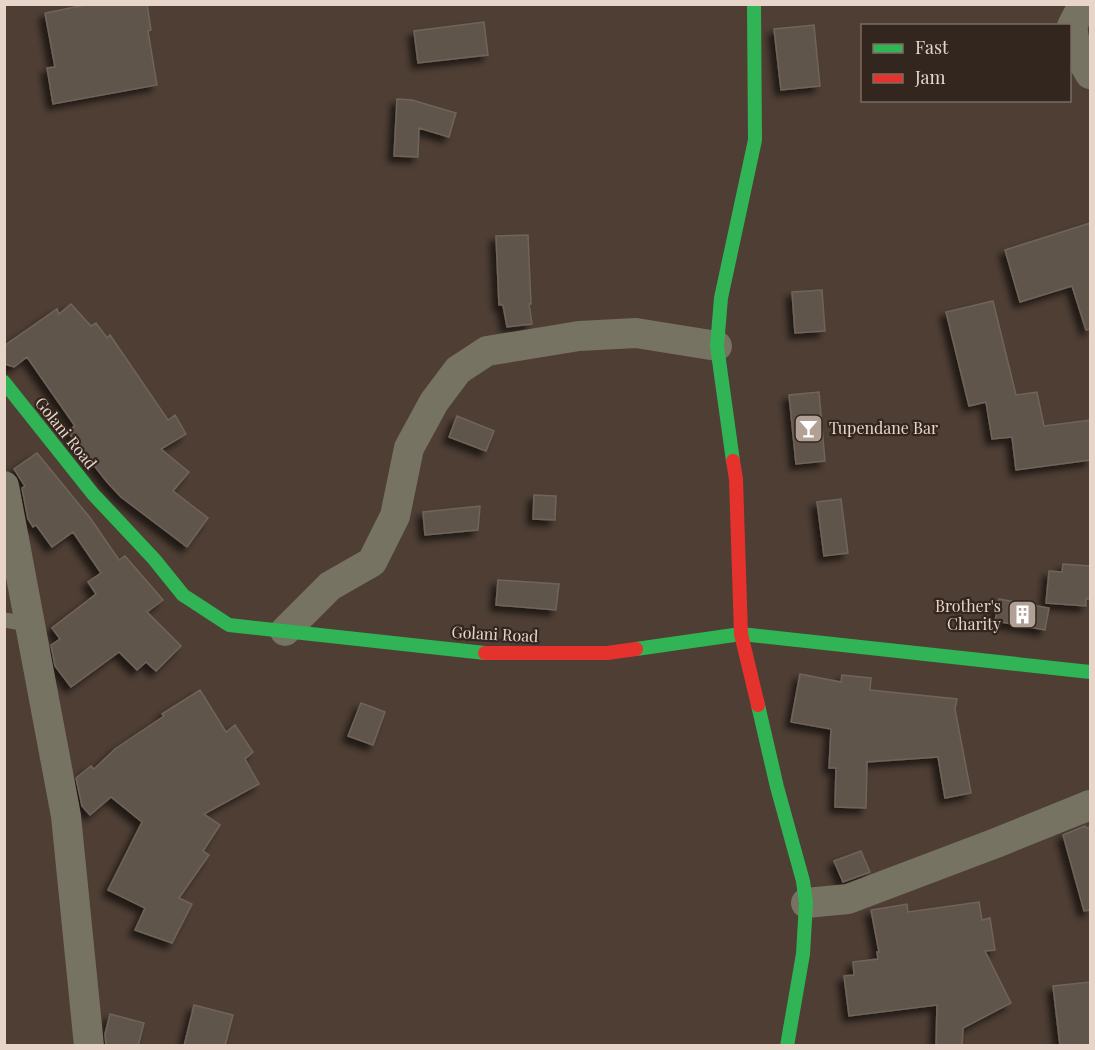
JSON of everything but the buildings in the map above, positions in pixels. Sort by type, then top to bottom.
[{"type":"street","points":[[754,4],[755,140],[721,298],[717,346],[736,479],[741,634],[777,787],[803,881],[806,903],[803,954],[787,1046]]},
{"type":"street","points":[[1090,5],[1082,7],[1072,26],[1076,50],[1090,74]]},
{"type":"street","points":[[285,631],[330,586],[372,562],[395,516],[409,448],[434,402],[458,370],[467,363],[487,351],[579,336],[636,333],[717,346]]},
{"type":"street","name":"Golani Road","points":[[4,382],[93,494],[154,559],[183,595],[229,625],[482,653],[607,653],[741,634],[1090,672]]},
{"type":"street","points":[[4,486],[17,622],[66,816],[89,1046]]},
{"type":"street","points":[[806,903],[848,899],[1090,805]]},
{"type":"traffic: fast","points":[[733,461],[717,346],[721,298],[755,140],[754,4]]},
{"type":"traffic: fast","points":[[4,382],[93,494],[154,559],[183,595],[229,625],[485,653]]},
{"type":"traffic: fast","points":[[636,649],[741,634],[1090,672]]},
{"type":"traffic: fast","points":[[758,705],[777,787],[803,881],[806,903],[803,954],[787,1046]]},
{"type":"traffic: jam","points":[[733,461],[736,479],[741,634],[758,705]]},
{"type":"traffic: jam","points":[[485,653],[607,653],[636,649]]},
{"type":"place","name":"Tupendane Bar","points":[[808,428]]},
{"type":"place","name":"Brother's Charity","points":[[1022,615]]}]
